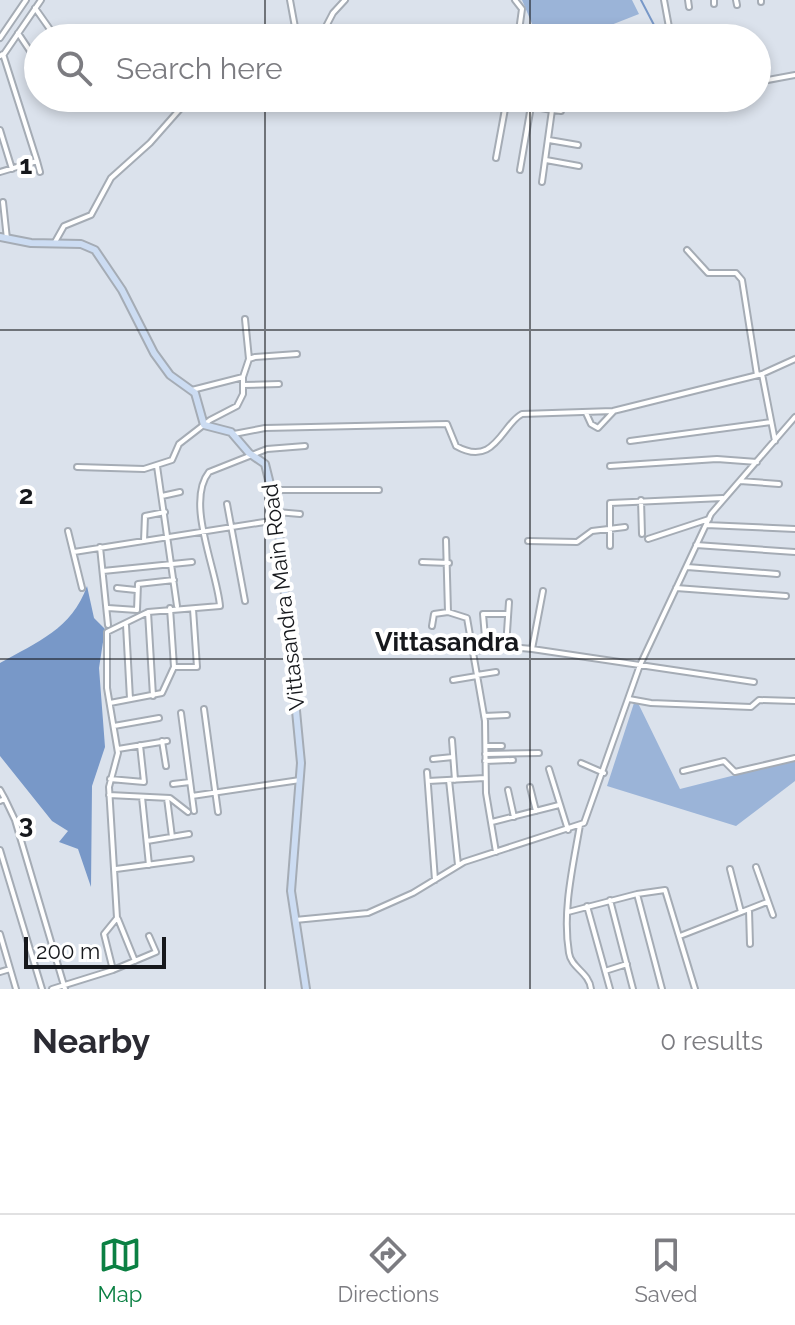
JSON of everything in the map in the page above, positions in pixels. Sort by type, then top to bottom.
[{"type":"street","points":[[0,38],[26,0]]},
{"type":"street","points":[[24,24],[41,0]]},
{"type":"street","points":[[290,0],[294,24]]},
{"type":"street","points":[[327,24],[345,0]]},
{"type":"street","points":[[515,0],[522,9],[520,24]]},
{"type":"street","points":[[664,0],[668,24]]},
{"type":"street","points":[[688,0],[689,7]]},
{"type":"street","points":[[35,8],[46,24]]},
{"type":"street","points":[[24,24],[2,55],[40,172]]},
{"type":"street","points":[[18,33],[24,42]]},
{"type":"street","points":[[771,79],[795,75]]},
{"type":"street","points":[[55,242],[64,226],[91,215],[111,178],[150,143],[177,112]]},
{"type":"street","points":[[496,158],[505,112]]},
{"type":"street","points":[[520,170],[530,112]]},
{"type":"street","points":[[542,182],[552,112]]},
{"type":"street","points":[[0,130],[12,169]]},
{"type":"street","points":[[549,140],[578,145]]},
{"type":"street","points":[[546,160],[579,166]]},
{"type":"street","points":[[0,172],[37,161]]},
{"type":"street","points":[[3,202],[4,238],[31,243],[81,244],[95,250],[122,290],[154,353],[170,375],[192,390],[204,425]]},
{"type":"street","points":[[687,250],[708,273],[736,273],[742,280],[775,441]]},
{"type":"street","points":[[77,467],[130,469],[157,466],[172,460],[179,444],[204,425],[237,406],[249,359],[245,319]]},
{"type":"street","points":[[249,359],[297,354]]},
{"type":"street","points":[[204,425],[234,434],[265,428],[391,423],[429,426],[443,422],[449,427],[456,446],[467,451],[495,446],[506,434],[510,422],[522,414],[614,411],[760,375],[795,359]]},
{"type":"street","points":[[192,390],[243,377]]},
{"type":"street","points":[[243,385],[279,384]]},
{"type":"street","points":[[586,413],[598,428],[614,411]]},
{"type":"street","points":[[295,920],[368,913],[435,880],[458,865],[580,825],[590,814],[640,665],[709,519],[795,417]]},
{"type":"street","points":[[630,441],[771,422]]},
{"type":"street","name":"Vittasandra Main Road","points":[[234,434],[252,456],[267,467],[278,516],[301,779],[291,891],[306,989]]},
{"type":"street","points":[[113,970],[104,934],[117,918],[109,795],[118,749],[110,703],[107,632],[148,612],[178,607],[220,606],[199,498],[203,479],[209,472],[267,449],[305,446]]},
{"type":"street","points":[[610,466],[717,459],[757,462]]},
{"type":"street","points":[[157,466],[178,607]]},
{"type":"street","points":[[740,481],[779,484]]},
{"type":"street","points":[[273,490],[379,490]]},
{"type":"street","points":[[162,496],[180,492]]},
{"type":"street","points":[[610,546],[610,503],[725,498]]},
{"type":"street","points":[[641,500],[642,534]]},
{"type":"street","points":[[227,504],[245,601]]},
{"type":"street","points":[[144,541],[145,516],[165,512]]},
{"type":"street","points":[[74,552],[300,514]]},
{"type":"street","points":[[648,539],[709,519]]},
{"type":"street","points":[[706,525],[795,529]]},
{"type":"street","points":[[528,541],[577,542],[592,531],[625,527]]},
{"type":"street","points":[[68,531],[82,588]]},
{"type":"street","points":[[446,540],[448,612]]},
{"type":"street","points":[[696,545],[795,552]]},
{"type":"street","points":[[100,547],[108,625]]},
{"type":"street","points":[[103,571],[192,562]]},
{"type":"street","points":[[422,562],[449,563]]},
{"type":"street","points":[[686,567],[777,574]]},
{"type":"street","points":[[108,608],[137,610],[136,590],[141,581],[174,580]]},
{"type":"street","points":[[117,588],[136,590]]},
{"type":"street","points":[[676,588],[786,596]]},
{"type":"street","points":[[532,649],[543,591]]},
{"type":"street","points":[[506,647],[509,602]]},
{"type":"street","points":[[110,703],[162,693],[174,667],[170,608]]},
{"type":"street","points":[[174,667],[197,667],[193,608]]},
{"type":"street","points":[[148,612],[153,696]]},
{"type":"street","points":[[432,626],[434,614],[448,612],[467,618],[484,716],[485,778],[496,852]]},
{"type":"street","points":[[486,649],[483,614],[507,614]]},
{"type":"street","points":[[126,625],[130,700]]},
{"type":"street","points":[[473,651],[506,647],[532,649],[754,682]]},
{"type":"street","points":[[453,680],[496,672]]},
{"type":"street","points":[[629,699],[651,703],[751,707],[759,700],[795,701]]},
{"type":"street","points":[[204,709],[218,812]]},
{"type":"street","points":[[109,795],[167,798],[191,811],[192,796],[181,713]]},
{"type":"street","points":[[484,716],[507,715]]},
{"type":"street","points":[[114,726],[159,718]]},
{"type":"street","points":[[452,740],[458,865]]},
{"type":"street","points":[[118,749],[165,741],[166,766]]},
{"type":"street","points":[[110,779],[144,782],[140,745]]},
{"type":"street","points":[[486,746],[502,746]]},
{"type":"street","points":[[485,754],[539,753]]},
{"type":"street","points":[[433,759],[453,757]]},
{"type":"street","points":[[683,771],[724,761],[735,772],[795,758]]},
{"type":"street","points":[[485,761],[513,760]]},
{"type":"street","points":[[581,763],[604,773]]},
{"type":"street","points":[[549,769],[568,830]]},
{"type":"street","points":[[427,772],[435,880]]},
{"type":"street","points":[[427,781],[485,778]]},
{"type":"street","points":[[192,796],[301,779]]},
{"type":"street","points":[[173,784],[190,782]]},
{"type":"street","points":[[530,787],[536,811]]},
{"type":"street","points":[[0,790],[2,800],[15,820],[65,987]]},
{"type":"street","points":[[508,790],[514,817]]},
{"type":"street","points":[[142,797],[149,865]]},
{"type":"street","points":[[167,798],[172,837]]},
{"type":"street","points":[[492,822],[559,805]]},
{"type":"street","points":[[580,825],[568,912],[569,958],[588,975],[591,989]]},
{"type":"street","points":[[147,841],[189,834]]},
{"type":"street","points":[[0,850],[42,989]]},
{"type":"street","points":[[116,869],[191,859]]},
{"type":"street","points":[[756,867],[773,915]]},
{"type":"street","points":[[730,869],[741,912]]},
{"type":"street","points":[[568,912],[610,900],[665,890],[695,989]]},
{"type":"street","points":[[637,894],[662,989]]},
{"type":"street","points":[[610,900],[633,989]]},
{"type":"street","points":[[680,936],[767,902]]},
{"type":"street","points":[[587,906],[610,989]]},
{"type":"street","points":[[749,910],[750,944]]},
{"type":"street","points":[[117,918],[123,924],[135,961]]},
{"type":"street","points":[[0,934],[16,989]]},
{"type":"street","points":[[52,989],[113,970],[156,952],[149,936]]},
{"type":"street","points":[[605,971],[627,964]]},
{"type":"street","points":[[0,972],[10,969]]},
{"type":"shaded area","points":[[522,0],[632,0],[639,14],[614,24],[532,24]]},
{"type":"shaded area","points":[[87,586],[94,618],[105,629],[99,668],[105,747],[92,786],[91,887],[78,849],[59,842],[68,831],[52,821],[0,756],[0,663],[63,624]]},
{"type":"shaded area","points":[[634,703],[638,703],[680,789],[795,760],[795,781],[736,826],[607,786]]},
{"type":"waterway","points":[[641,0],[653,24]]},
{"type":"district","name":"Vittasandra","points":[[447,642]]}]
